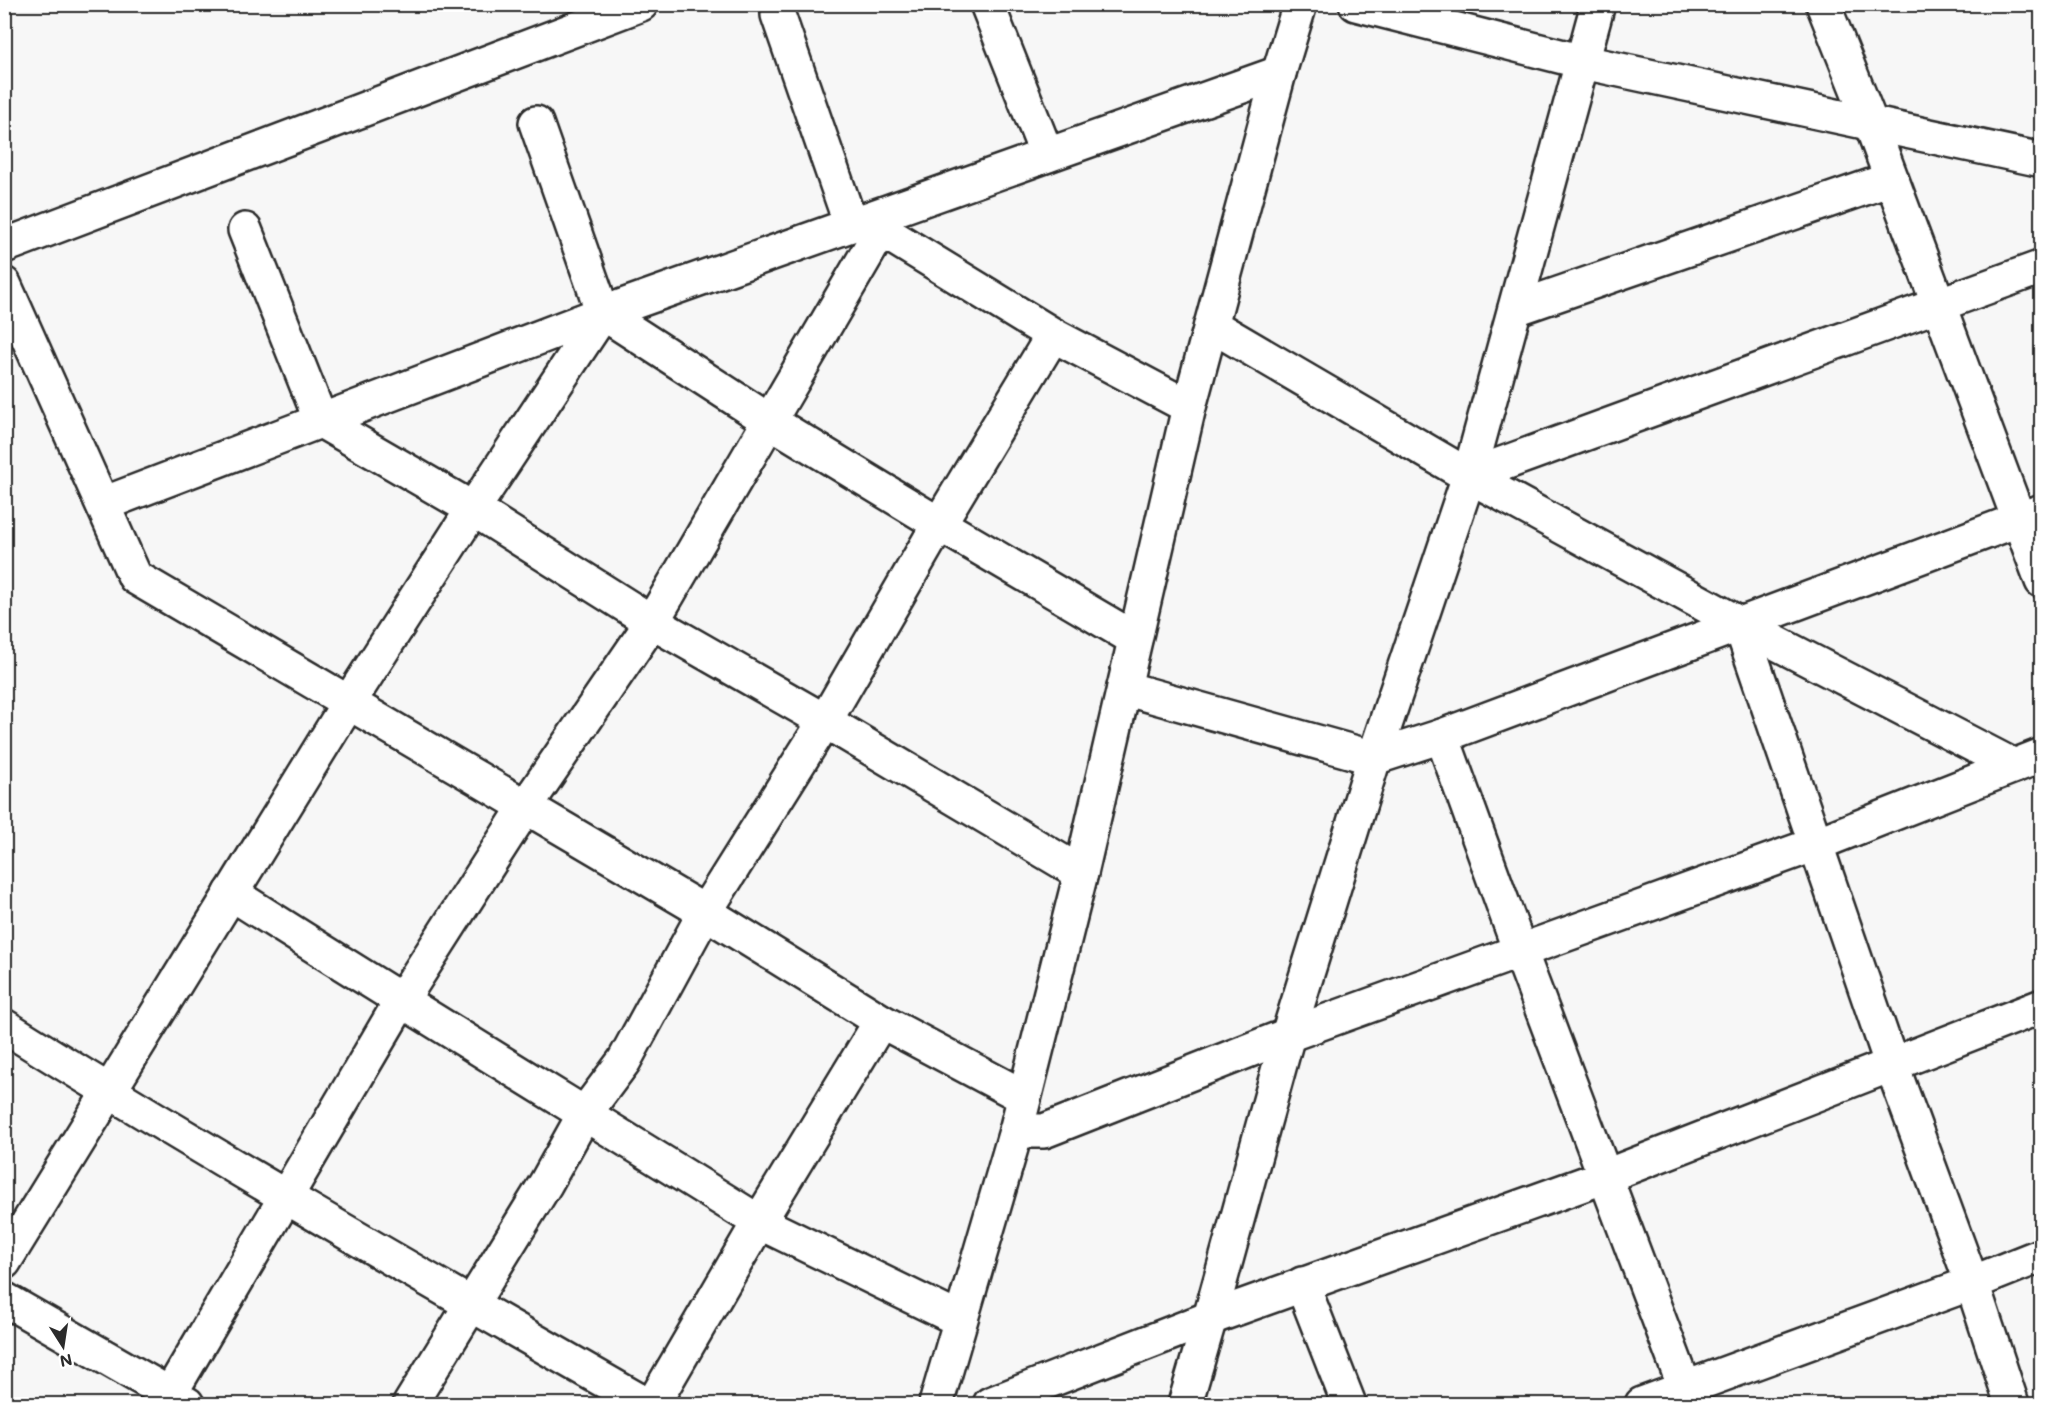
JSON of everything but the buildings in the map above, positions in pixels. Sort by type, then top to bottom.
[{"type":"street","points":[[4,246],[641,4]]},
{"type":"street","points":[[987,4],[1047,155]]},
{"type":"street","points":[[936,1404],[1016,1131],[1081,873],[1189,407],[1279,73],[1300,4]]},
{"type":"street","points":[[1356,4],[1583,60],[2042,160]]},
{"type":"street","points":[[1185,1404],[1288,1035],[1374,758],[1469,476],[1598,4]]},
{"type":"street","points":[[1823,4],[1871,124],[1938,306],[2030,516],[2042,581]]},
{"type":"street","points":[[778,15],[866,225],[1053,335],[1189,407]]},
{"type":"street","points":[[102,504],[603,313],[866,225],[1047,155],[1279,73]]},
{"type":"street","points":[[536,123],[603,313],[768,420],[1135,639]]},
{"type":"street","points":[[1515,309],[1891,179]]},
{"type":"street","points":[[4,1299],[174,1401],[286,1198],[401,1001],[526,806],[652,622],[768,420],[866,225]]},
{"type":"street","points":[[245,230],[321,421],[473,509],[652,622],[825,721],[1081,873]]},
{"type":"street","points":[[1469,476],[2042,267]]},
{"type":"street","points":[[4,284],[135,577],[705,912],[881,1021],[1024,1097]]},
{"type":"street","points":[[4,1262],[349,702],[603,313]]},
{"type":"street","points":[[1211,325],[1469,476],[1740,624],[2028,760]]},
{"type":"street","points":[[410,1404],[546,1183],[585,1113],[624,1060],[705,912],[825,721],[939,524],[1053,335]]},
{"type":"street","points":[[1124,688],[1374,758],[1442,736],[2030,516]]},
{"type":"street","points":[[1740,624],[1891,1063],[1972,1283],[2012,1404]]},
{"type":"street","points":[[1442,736],[1520,951],[1688,1396]]},
{"type":"street","points":[[1016,1131],[1044,1131],[1288,1035],[1816,844],[2028,760]]},
{"type":"street","points":[[231,893],[759,1222],[960,1320]]},
{"type":"street","points":[[990,1404],[1210,1318],[1606,1176],[2042,1005]]},
{"type":"street","points":[[653,1404],[759,1222],[881,1021]]},
{"type":"street","points":[[4,1026],[286,1198],[645,1404]]},
{"type":"street","points":[[1642,1404],[1688,1396],[2042,1256]]},
{"type":"street","points":[[1302,1284],[1349,1404]]}]
